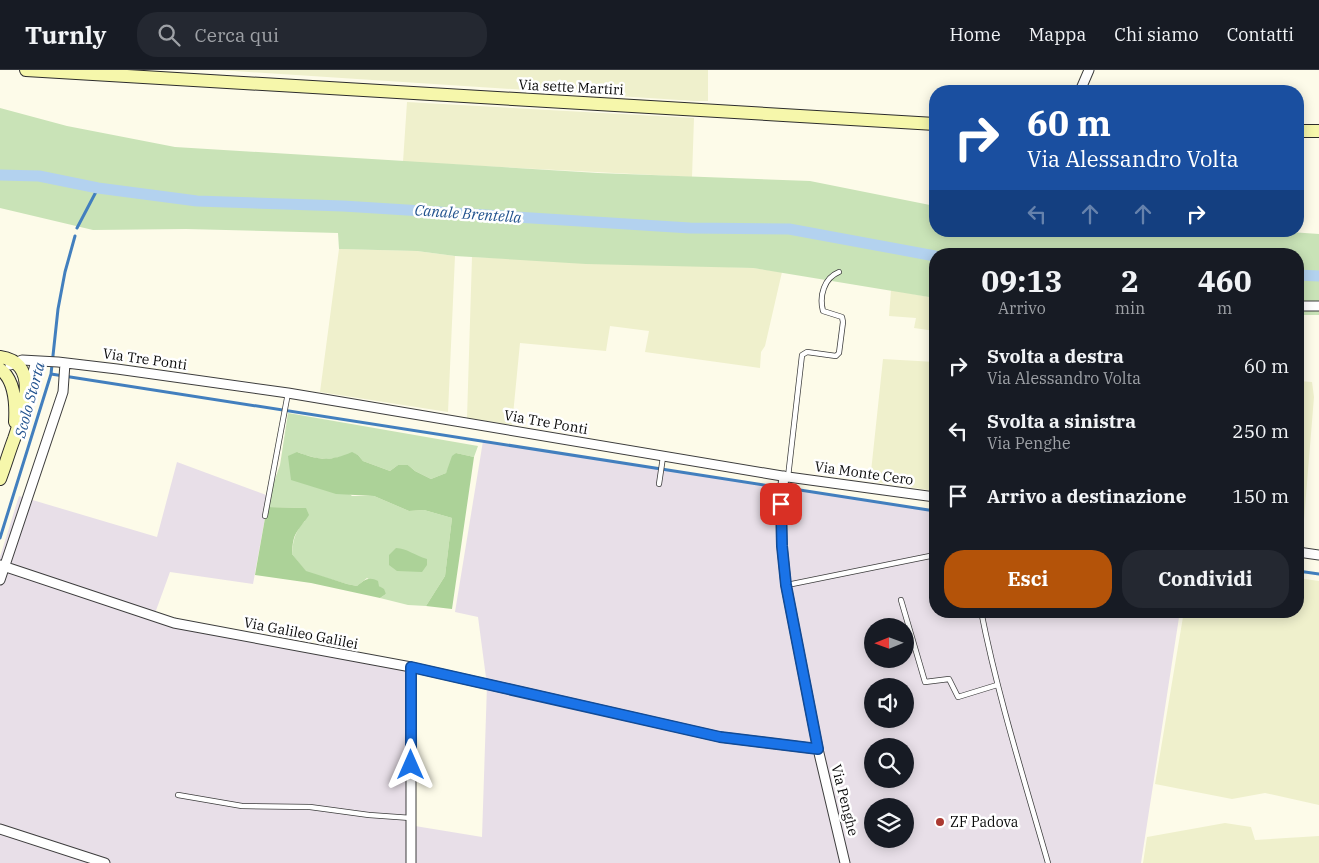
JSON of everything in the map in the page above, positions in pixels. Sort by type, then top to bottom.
[{"type":"main road","name":"Via sette Martiri","points":[[26,70],[69,71],[929,124]]},
{"type":"main road","points":[[1304,130],[1319,131]]},
{"type":"main road","points":[[0,357],[7,358],[21,369],[26,387],[25,404],[0,479]]},
{"type":"main road","points":[[0,368],[11,385],[14,397],[15,434]]},
{"type":"street","points":[[1083,85],[1089,70]]},
{"type":"street","points":[[1304,306],[1319,306]]},
{"type":"street","name":"Via Tre Ponti","points":[[0,368],[22,360],[117,369],[288,393],[786,477]]},
{"type":"street","points":[[25,404],[41,361]]},
{"type":"street","points":[[11,385],[11,367],[14,363]]},
{"type":"street","points":[[0,580],[2,566],[63,392],[62,364]]},
{"type":"street","name":"Via Monte Cero","points":[[786,477],[929,496]]},
{"type":"street","name":"Via Penghe","points":[[786,477],[781,504],[782,546],[786,585],[818,749],[846,863]]},
{"type":"street","points":[[1304,553],[1319,555]]},
{"type":"street","name":"Via Galileo Galilei","points":[[2,566],[174,623],[411,667],[720,737],[818,749]]},
{"type":"street","points":[[411,667],[412,863]]},
{"type":"street","points":[[0,829],[105,863]]},
{"type":"lane","points":[[786,477],[802,355],[808,352],[836,356],[839,353],[842,317],[823,311],[821,304],[825,283],[832,274],[839,272]]},
{"type":"lane","points":[[265,516],[288,393]]},
{"type":"lane","points":[[659,484],[663,457]]},
{"type":"lane","points":[[786,585],[929,557]]},
{"type":"lane","points":[[901,600],[925,682],[949,679],[958,697],[997,684]]},
{"type":"lane","points":[[983,618],[997,684],[1048,863]]},
{"type":"lane","points":[[178,796],[242,806],[310,807],[412,818]]},
{"type":"shaded area","points":[[483,441],[929,510],[929,618],[1179,618],[1141,863],[0,863],[0,557],[19,496],[157,537],[177,462],[269,496],[253,584],[170,572],[154,616],[414,670],[415,826],[482,837],[487,685],[478,617],[455,612]]},
{"type":"green space","points":[[219,70],[708,70],[708,101],[694,101]]},
{"type":"green space","points":[[407,102],[694,118],[692,177],[403,162]]},
{"type":"green space","points":[[0,108],[67,126],[175,147],[598,173],[810,181],[929,205],[929,237],[1304,237],[1304,233],[1319,234],[1319,315],[1304,315],[1304,248],[929,248],[929,297],[753,268],[586,264],[455,256],[417,251],[339,249],[338,233],[186,229],[93,230],[0,208]]},
{"type":"green space","points":[[339,249],[417,251],[455,256],[448,412],[320,392]]},
{"type":"green space","points":[[472,257],[753,268],[782,272],[765,346],[761,352],[760,368],[645,352],[649,331],[610,326],[606,351],[520,343],[512,425],[467,418]]},
{"type":"green space","points":[[891,290],[929,297],[929,330],[914,328],[916,318],[889,316]]},
{"type":"green space","points":[[883,359],[929,362],[929,490],[870,481]]},
{"type":"green space","points":[[1304,381],[1312,382],[1314,397],[1304,520]]},
{"type":"green space","points":[[288,413],[478,446],[474,457],[456,453],[446,473],[431,479],[408,465],[398,465],[390,471],[363,461],[358,455],[352,453],[337,458],[324,459],[297,452],[352,496],[374,496],[409,511],[424,510],[452,518],[445,576],[426,606],[408,605],[380,598],[386,594],[379,586],[367,578],[357,586],[306,572],[292,554],[295,536],[305,521],[306,508],[267,507],[280,465]]},
{"type":"green space","points":[[297,452],[312,457],[330,459],[352,452],[363,461],[390,471],[398,465],[408,465],[431,479],[446,473],[452,456],[456,453],[474,457],[452,609],[426,606],[445,576],[452,518],[424,510],[409,511],[374,496],[336,494],[291,480],[288,456]]},
{"type":"green space","points":[[267,507],[306,508],[309,515],[295,536],[292,554],[306,571],[357,586],[367,579],[372,579],[378,581],[379,586],[384,589],[386,594],[380,598],[311,583],[255,575]]},
{"type":"green space","points":[[396,548],[427,559],[427,565],[422,572],[397,571],[389,565],[389,555]]},
{"type":"green space","points":[[1304,579],[1319,581],[1319,805],[1265,793],[1232,799],[1155,784],[1183,618],[1304,618]]},
{"type":"green space","points":[[1225,823],[1251,827],[1255,840],[1319,836],[1319,863],[1143,863],[1147,837]]},
{"type":"waterway","name":"Canale Brentella","points":[[0,175],[39,176],[98,188],[197,201],[343,206],[690,228],[789,229],[929,255]]},
{"type":"waterway","name":"Scolo Storta","points":[[77,228],[98,188]]},
{"type":"waterway","name":"Scolo Storta","points":[[0,538],[51,374],[58,309],[65,272],[75,236]]},
{"type":"waterway","name":"Canale Brentella","points":[[1304,275],[1319,276]]},
{"type":"waterway","points":[[51,374],[777,487]]},
{"type":"waterway","points":[[787,488],[929,510]]},
{"type":"waterway","points":[[1304,572],[1319,574]]},
{"type":"place","name":"ZF Padova","points":[[940,822]]},
{"type":"route","points":[[411,765],[411,667],[720,737],[818,749],[786,585],[782,546],[781,504]]}]
